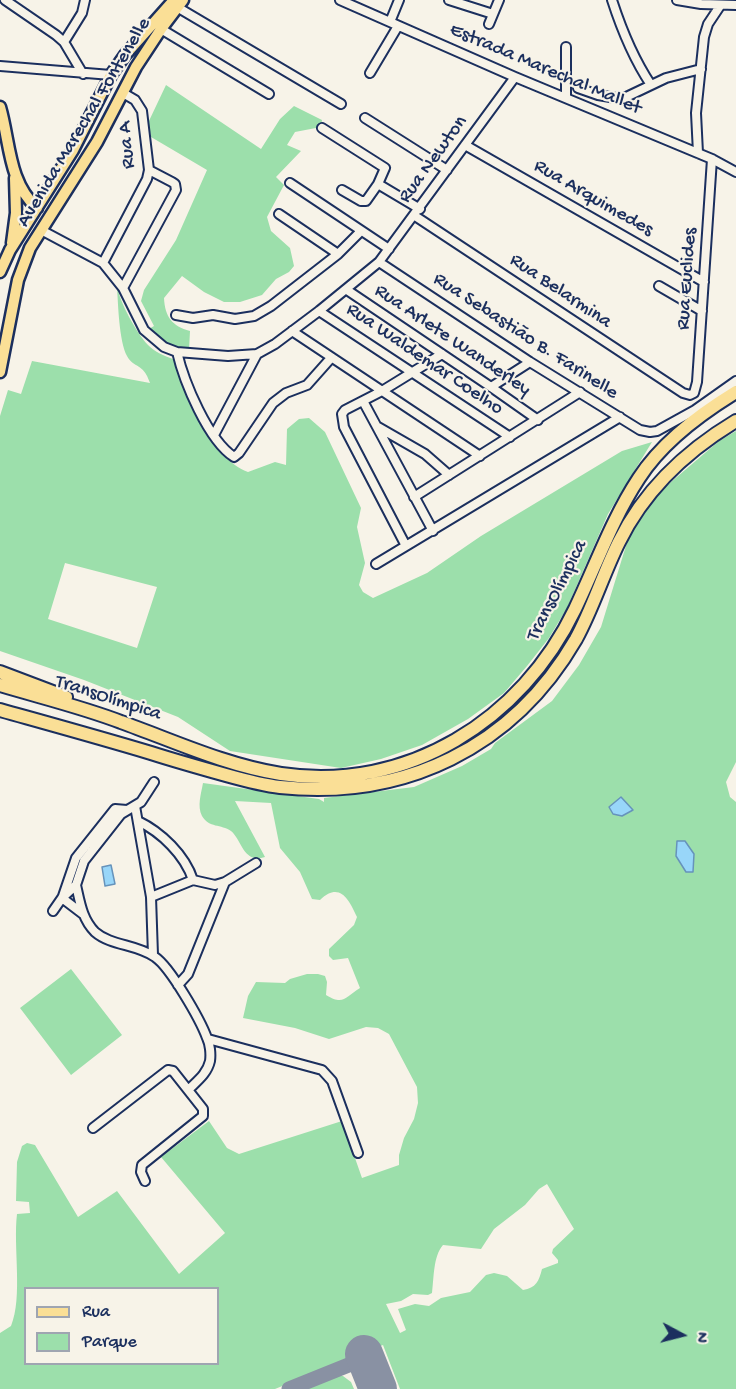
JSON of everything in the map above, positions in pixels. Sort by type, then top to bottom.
[{"type":"highway","name":"TransOlímpica","points":[[0,685],[100,715],[213,756],[283,774],[343,776],[375,770],[432,753],[457,741],[505,705],[535,674],[553,650],[577,605],[611,529],[639,478],[656,456],[696,419],[736,392]]},
{"type":"highway","name":"TransOlímpica","points":[[0,710],[189,765],[281,787],[306,789],[376,785],[430,769],[483,740],[511,718],[542,687],[576,638],[619,542],[644,500],[684,458],[710,437],[736,421]]},
{"type":"highway","points":[[0,672],[70,698],[100,715]]},
{"type":"highway","points":[[0,717],[54,726]]},
{"type":"main road","name":"Avenida Marechal Fontenelle","points":[[0,372],[18,280],[30,248],[97,142],[131,77],[178,2]]},
{"type":"main road","name":"Avenida Marechal Fontenelle","points":[[0,272],[35,206],[83,131],[111,75],[120,62],[178,2]]},
{"type":"main road","points":[[120,62],[122,72],[131,77]]},
{"type":"main road","points":[[1,111],[15,175],[16,213],[10,250]]},
{"type":"main road","points":[[83,131],[92,133],[97,142]]},
{"type":"main road","points":[[15,175],[23,192],[35,206],[38,221],[30,248]]},
{"type":"main road","points":[[16,213],[26,204],[35,206]]},
{"type":"street","points":[[5,0],[56,34],[64,42],[83,74]]},
{"type":"street","points":[[64,42],[82,13],[85,0]]},
{"type":"street","name":"Estrada Marechal Mallet","points":[[340,0],[515,77],[712,159],[736,172]]},
{"type":"street","points":[[390,22],[399,0]]},
{"type":"street","points":[[448,0],[493,14]]},
{"type":"street","points":[[489,24],[498,0]]},
{"type":"street","points":[[612,0],[625,39],[637,64],[651,85]]},
{"type":"street","points":[[677,0],[720,6],[736,5]]},
{"type":"street","points":[[178,2],[341,104]]},
{"type":"street","points":[[698,153],[695,125],[701,69],[708,24],[720,6]]},
{"type":"street","points":[[370,73],[398,26]]},
{"type":"street","points":[[161,29],[269,94]]},
{"type":"street","points":[[566,47],[566,98]]},
{"type":"street","points":[[0,66],[111,75]]},
{"type":"street","points":[[578,88],[598,95],[622,99],[679,73],[701,69]]},
{"type":"street","name":"Rua Newton","points":[[257,354],[275,344],[347,290],[379,262],[515,77]]},
{"type":"street","name":"Rua A","points":[[103,263],[147,179],[149,170],[140,106],[123,93]]},
{"type":"street","points":[[365,118],[447,170]]},
{"type":"street","points":[[322,128],[383,165],[385,170],[378,184],[364,202],[342,190]]},
{"type":"street","name":"Rua Arquimedes","points":[[465,145],[704,282]]},
{"type":"street","name":"Rua Euclides","points":[[687,395],[694,393],[697,382],[712,159]]},
{"type":"street","points":[[123,288],[176,190],[172,182],[149,170]]},
{"type":"street","points":[[290,183],[389,249]]},
{"type":"street","name":"Rua Belarmina","points":[[378,184],[687,395]]},
{"type":"street","points":[[279,214],[338,254]]},
{"type":"street","points":[[41,230],[103,263],[123,288],[144,330],[155,342],[177,352],[228,356],[257,354]]},
{"type":"street","points":[[176,315],[193,318],[220,315],[235,319],[254,316],[271,306],[338,254],[361,231]]},
{"type":"street","name":"Rua Sebastião B. Farinelle","points":[[379,262],[530,362],[640,430],[657,431],[694,410],[736,381]]},
{"type":"street","points":[[659,286],[702,311]]},
{"type":"street","name":"Rua Arlete Wanderley","points":[[347,290],[538,420]]},
{"type":"street","name":"Rua Waldemar Coelho","points":[[319,311],[510,438]]},
{"type":"street","points":[[292,331],[480,456]]},
{"type":"street","points":[[177,352],[189,390],[214,435],[234,457],[273,403],[286,393],[307,385],[332,358]]},
{"type":"street","points":[[214,435],[257,354]]},
{"type":"street","points":[[406,546],[344,427],[342,414],[345,410],[382,391],[442,354]]},
{"type":"street","points":[[491,387],[530,362]]},
{"type":"street","points":[[414,497],[580,392]]},
{"type":"street","points":[[363,401],[434,531]]},
{"type":"street","points":[[376,564],[620,417]]},
{"type":"street","points":[[377,426],[425,454],[449,475]]},
{"type":"street","points":[[53,911],[62,898],[76,885],[84,861],[127,810],[141,802],[154,782]]},
{"type":"street","points":[[135,806],[151,897],[153,955]]},
{"type":"street","points":[[62,898],[76,858],[115,809],[127,810]]},
{"type":"street","points":[[138,821],[156,831],[177,853],[189,869],[193,880]]},
{"type":"street","points":[[151,897],[193,880],[215,885],[225,882],[256,863]]},
{"type":"street","points":[[178,985],[188,974],[225,882]]},
{"type":"street","points":[[76,885],[86,922],[97,933],[153,955],[162,962],[178,985],[208,1039],[210,1057],[206,1073],[188,1090]]},
{"type":"street","points":[[62,898],[83,914]]},
{"type":"street","points":[[208,1039],[327,1073],[358,1153]]},
{"type":"street","points":[[93,1128],[168,1070],[173,1071],[203,1109],[203,1116],[142,1165],[141,1172],[145,1181]]},
{"type":"green space","points":[[166,85],[261,149],[280,119],[294,106],[322,120],[321,127],[295,132],[287,145],[301,151],[276,177],[284,185],[267,217],[271,231],[290,248],[294,266],[289,272],[276,279],[262,295],[240,302],[224,302],[204,292],[182,276],[164,298],[171,320],[190,331],[189,350],[172,347],[153,334],[149,329],[154,326],[141,301],[144,290],[176,240],[207,170],[151,137],[148,123]]},
{"type":"green space","points":[[117,286],[121,301],[139,333],[154,350],[173,359],[201,423],[222,453],[234,465],[248,472],[275,462],[286,465],[287,429],[299,419],[309,418],[325,432],[361,508],[357,527],[365,563],[359,585],[363,592],[373,598],[427,573],[481,536],[622,451],[652,442],[608,514],[567,608],[549,638],[504,693],[468,719],[422,745],[381,759],[341,768],[230,751],[178,717],[84,680],[0,651],[0,416],[8,390],[21,394],[32,361],[150,383],[144,372],[130,360],[124,349]],"holes":[[[65,563],[157,587],[137,648],[48,619]]]},
{"type":"green space","points":[[736,431],[736,762],[726,782],[730,797],[736,802],[736,1389],[400,1389],[383,1345],[275,1389],[0,1389],[0,1333],[11,1326],[15,1314],[17,1214],[30,1213],[29,1202],[16,1201],[17,1162],[22,1146],[27,1143],[35,1145],[78,1217],[117,1191],[179,1274],[225,1233],[161,1157],[209,1121],[227,1148],[239,1154],[342,1121],[362,1178],[399,1165],[399,1155],[404,1138],[414,1119],[418,1103],[417,1087],[389,1034],[378,1028],[366,1027],[329,1039],[295,1028],[243,1018],[248,996],[256,982],[285,983],[290,979],[307,974],[318,974],[325,976],[326,995],[337,1000],[344,999],[360,988],[348,958],[333,960],[329,956],[329,949],[354,925],[357,917],[354,911],[347,899],[338,893],[333,892],[320,900],[312,899],[300,872],[280,848],[271,803],[235,801],[265,857],[252,857],[247,854],[231,831],[208,822],[202,816],[200,796],[203,783],[319,799],[324,802],[324,798],[414,787],[462,766],[491,749],[495,743],[552,701],[579,665],[601,627],[629,536],[657,494],[719,441]],"holes":[[[547,1184],[574,1229],[553,1249],[552,1253],[558,1263],[542,1269],[540,1277],[531,1288],[523,1290],[507,1276],[494,1273],[486,1275],[470,1292],[441,1298],[429,1306],[415,1304],[398,1309],[406,1330],[400,1333],[386,1304],[401,1301],[413,1294],[432,1293],[436,1261],[443,1245],[481,1249],[494,1229]]]},
{"type":"green space","points":[[71,969],[122,1035],[71,1075],[20,1008]]},
{"type":"green space","points":[[333,1376],[343,1376],[351,1382],[354,1389],[299,1389]]},
{"type":"water","points":[[621,797],[633,810],[622,816],[613,814],[609,807]]},
{"type":"water","points":[[677,841],[685,841],[694,854],[693,872],[686,872],[676,856]]},
{"type":"water","points":[[111,865],[115,884],[105,886],[102,867]]},
{"type":"taxiway","points":[[289,1389],[366,1358]]},
{"type":"runway","points":[[364,1354],[378,1389]]}]
